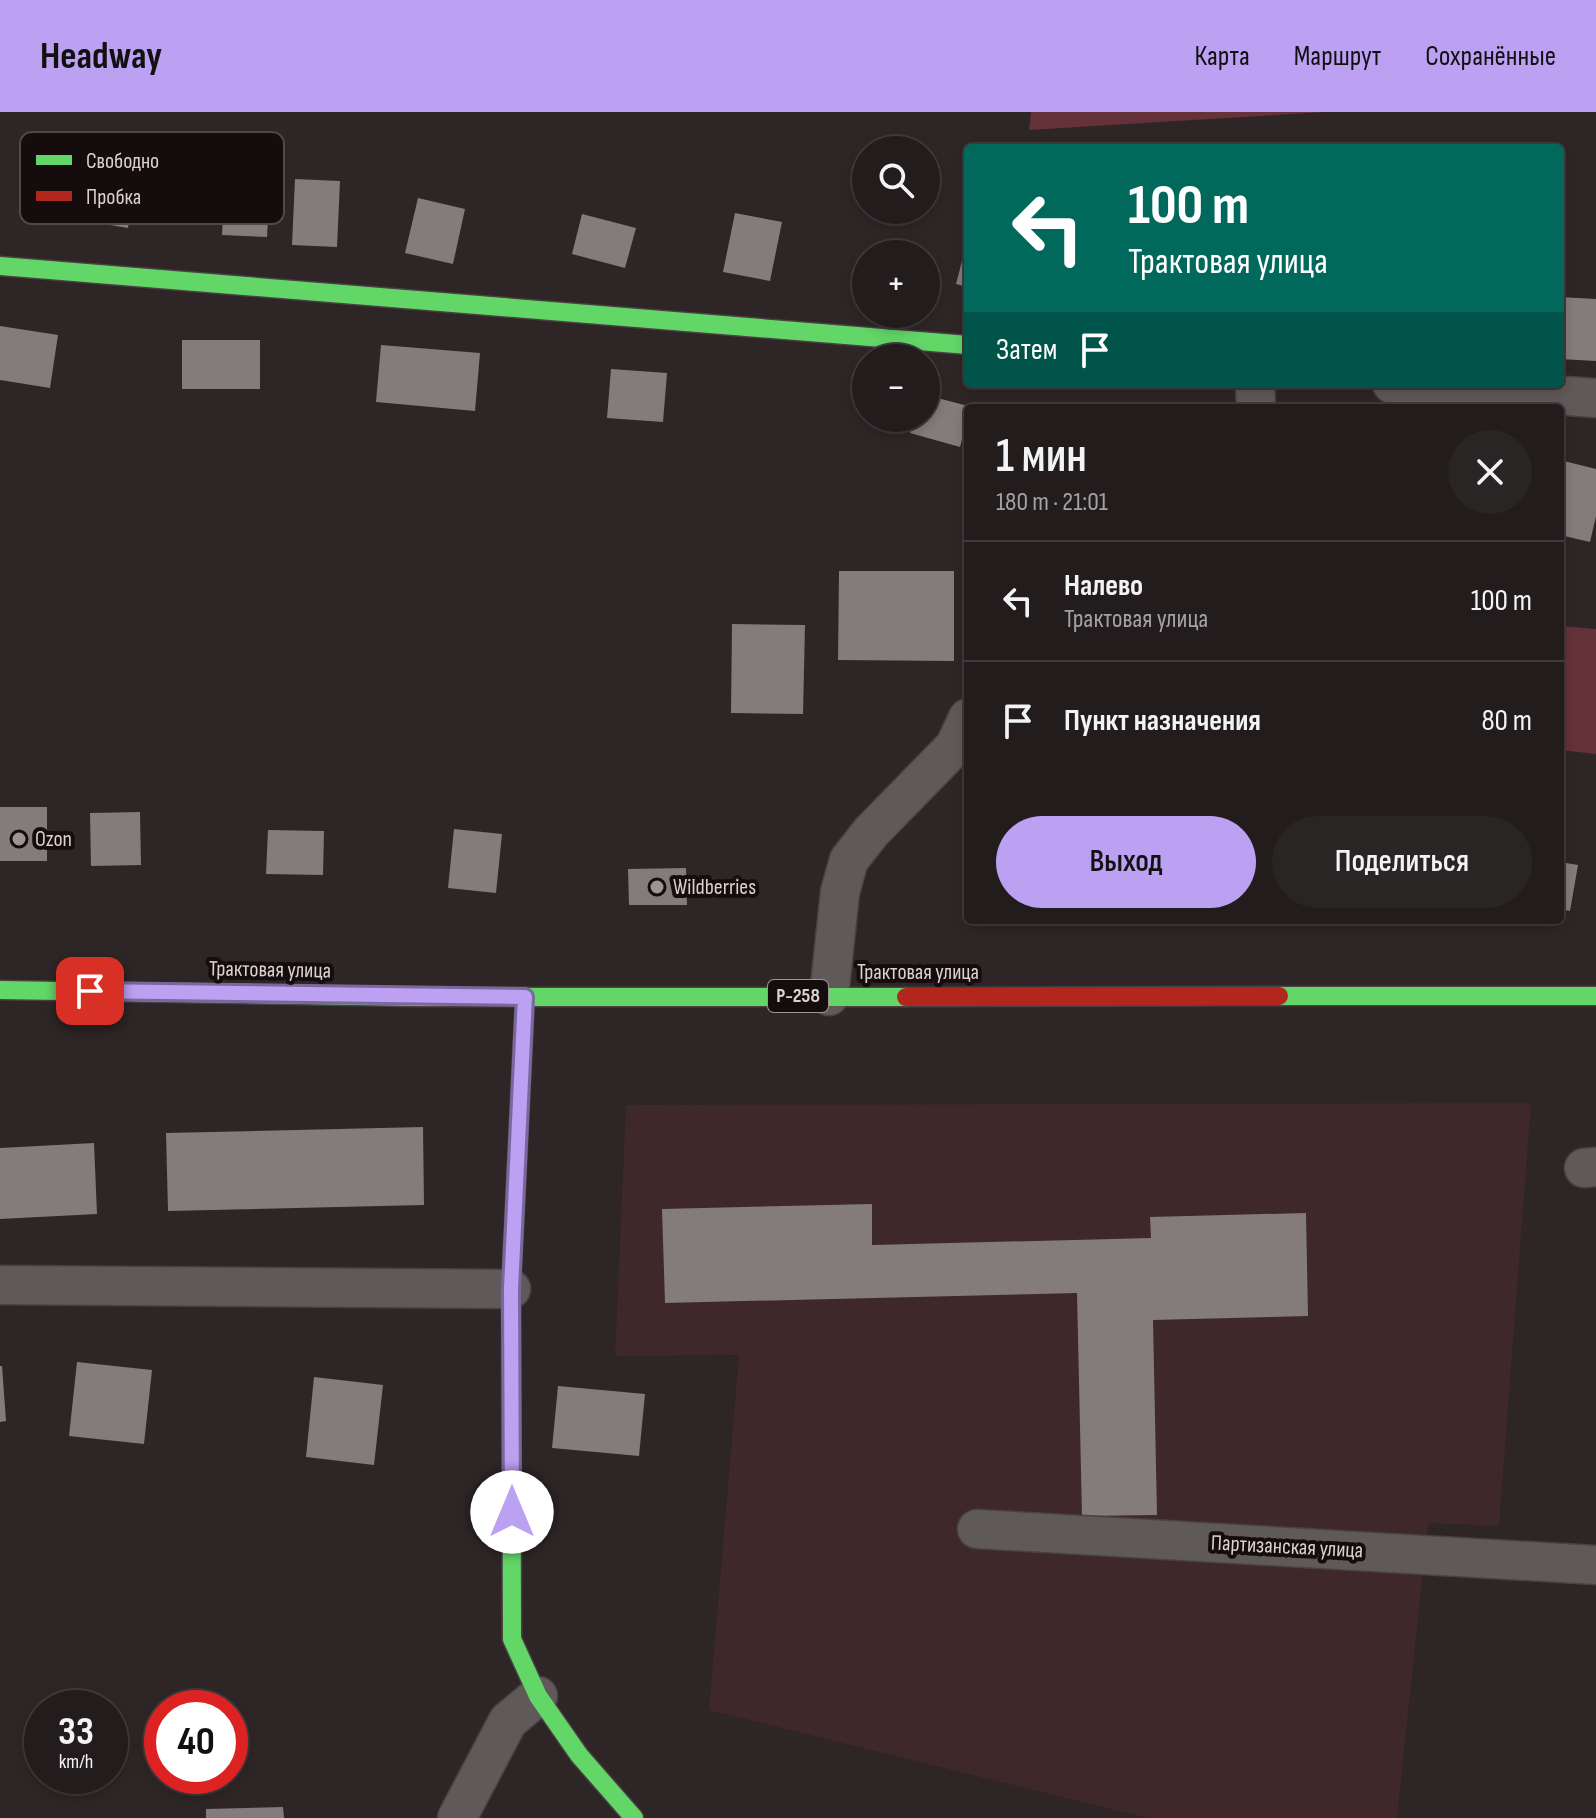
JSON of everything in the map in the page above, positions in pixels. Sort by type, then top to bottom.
[{"type":"main road","points":[[0,266],[964,345]]},
{"type":"main road","name":"Трактовая улица","points":[[0,990],[525,997],[1596,996]]},
{"type":"main road","points":[[525,997],[511,1289],[512,1639],[538,1696],[579,1755],[634,1818]]},
{"type":"street","points":[[1450,388],[1596,398]]},
{"type":"street","points":[[829,996],[840,892],[849,860],[871,832],[955,746],[964,727]]},
{"type":"street","points":[[0,1285],[511,1289]]},
{"type":"street","name":"Партизанская улица","points":[[977,1529],[1596,1565]]},
{"type":"street","points":[[457,1818],[508,1721],[538,1696]]},
{"type":"shaded area","points":[[1031,112],[1325,112],[1029,130]]},
{"type":"shaded area","points":[[1564,626],[1596,629],[1596,754],[1564,750]]},
{"type":"shaded area","points":[[1531,1103],[1499,1526],[1428,1523],[1397,1818],[1147,1818],[709,1710],[739,1355],[615,1356],[626,1105]]},
{"type":"building","points":[[295,179],[340,181],[337,247],[292,245]]},
{"type":"building","points":[[418,198],[465,209],[453,264],[405,253]]},
{"type":"building","points":[[735,213],[782,222],[770,281],[723,272]]},
{"type":"building","points":[[582,214],[636,228],[625,268],[572,254]]},
{"type":"building","points":[[104,224],[129,224],[128,228]]},
{"type":"building","points":[[223,224],[268,224],[267,237],[222,235]]},
{"type":"building","points":[[964,253],[964,286],[956,284]]},
{"type":"building","points":[[1564,297],[1596,299],[1596,361],[1564,359]]},
{"type":"building","points":[[0,326],[58,335],[50,388],[0,380]]},
{"type":"building","points":[[182,340],[260,340],[260,389],[182,389]]},
{"type":"building","points":[[381,345],[480,353],[475,411],[376,402]]},
{"type":"building","points":[[611,369],[667,373],[663,422],[607,418]]},
{"type":"building","points":[[940,399],[964,405],[964,432],[960,447],[910,433],[940,432]]},
{"type":"building","points":[[1564,461],[1596,469],[1596,516],[1590,542],[1564,536]]},
{"type":"building","points":[[839,571],[954,571],[954,661],[838,660]]},
{"type":"building","points":[[732,624],[805,625],[803,714],[731,713]]},
{"type":"building","points":[[0,807],[47,807],[47,861],[0,861]]},
{"type":"building","points":[[140,812],[141,865],[91,866],[90,813]]},
{"type":"building","points":[[454,829],[502,834],[496,893],[448,888]]},
{"type":"building","points":[[268,830],[324,831],[323,875],[266,874]]},
{"type":"building","points":[[1564,863],[1578,865],[1570,911],[1564,910]]},
{"type":"building","name":"Wildberries","points":[[686,868],[687,905],[629,905],[628,869]]},
{"type":"building","points":[[423,1127],[424,1205],[168,1211],[166,1133]]},
{"type":"building","points":[[94,1143],[97,1214],[0,1219],[0,1148]]},
{"type":"building","points":[[872,1204],[872,1245],[1151,1238],[1150,1217],[1306,1213],[1308,1316],[1153,1320],[1157,1515],[1082,1516],[1077,1293],[665,1303],[662,1209]]},
{"type":"building","points":[[77,1362],[152,1370],[144,1444],[69,1436]]},
{"type":"building","points":[[0,1366],[6,1421],[0,1422]]},
{"type":"building","points":[[314,1377],[383,1385],[374,1465],[306,1457]]},
{"type":"building","points":[[558,1386],[645,1394],[639,1456],[552,1448]]},
{"type":"building","points":[[283,1807],[284,1818],[206,1818],[206,1809]]},
{"type":"traffic: fast","points":[[0,266],[964,345]]},
{"type":"traffic: fast","points":[[0,990],[420,997],[906,997]]},
{"type":"traffic: fast","points":[[1279,996],[1596,996]]},
{"type":"traffic: fast","points":[[525,997],[511,1289],[512,1639],[538,1696],[579,1755],[634,1818]]},
{"type":"traffic: jam","points":[[906,997],[1279,996]]},
{"type":"place","name":"Ozon","points":[[19,839]]},
{"type":"place","name":"Wildberries","points":[[657,887]]},
{"type":"route","points":[[90,991],[525,997],[511,1289],[512,1512]]}]
